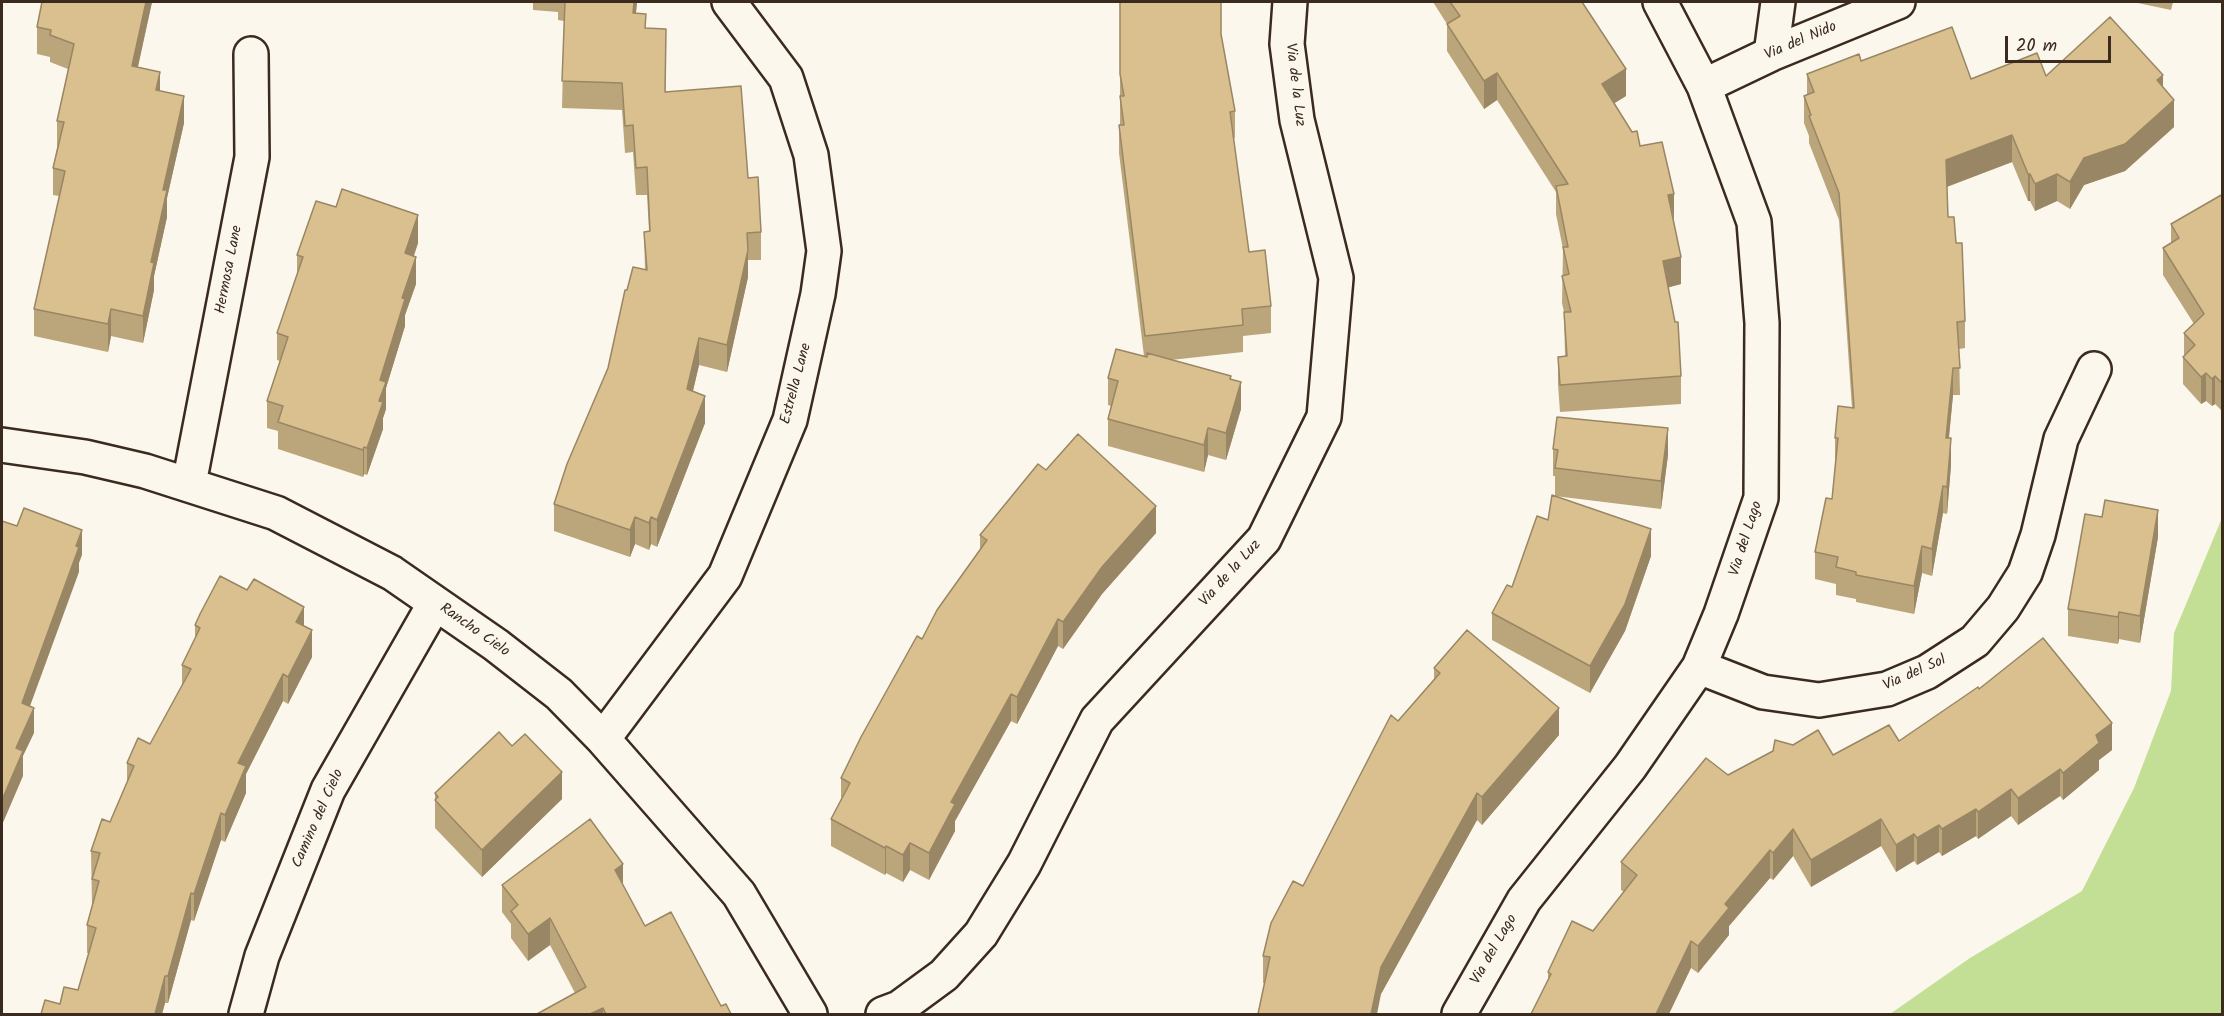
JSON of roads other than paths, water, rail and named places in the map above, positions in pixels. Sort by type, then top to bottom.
[{"type":"street","name":"Estrella Lane","points":[[603,739],[725,576],[790,420],[818,294],[824,251],[811,155],[786,78],[729,2]]},
{"type":"street","name":"Via de la Luz","points":[[883,1014],[899,1008],[944,975],[981,934],[1024,864],[1097,720],[1264,539],[1324,417],[1336,278],[1297,120],[1287,44],[1290,2]]},
{"type":"street","name":"Via del Lago","points":[[1459,1014],[1524,900],[1630,767],[1699,667],[1721,614],[1761,498],[1762,323],[1755,222],[1704,86],[1660,2]]},
{"type":"street","points":[[1771,54],[1778,2]]},
{"type":"street","name":"Via del Nido","points":[[1704,86],[1771,54],[1898,2]]},
{"type":"street","name":"Hermosa Lane","points":[[189,484],[252,157],[251,54]]},
{"type":"street","name":"Via del Sol","points":[[1699,667],[1763,692],[1819,700],[1887,689],[1927,672],[1975,641],[2003,608],[2025,573],[2038,535],[2061,439],[2094,369]]},
{"type":"street","name":"Rancho Cielo","points":[[2,445],[85,457],[189,484],[276,513],[392,573],[435,603],[559,694],[603,739],[739,894],[810,1014]]},
{"type":"street","name":"Camino del Cielo","points":[[246,1014],[262,956],[328,790],[435,603]]}]
